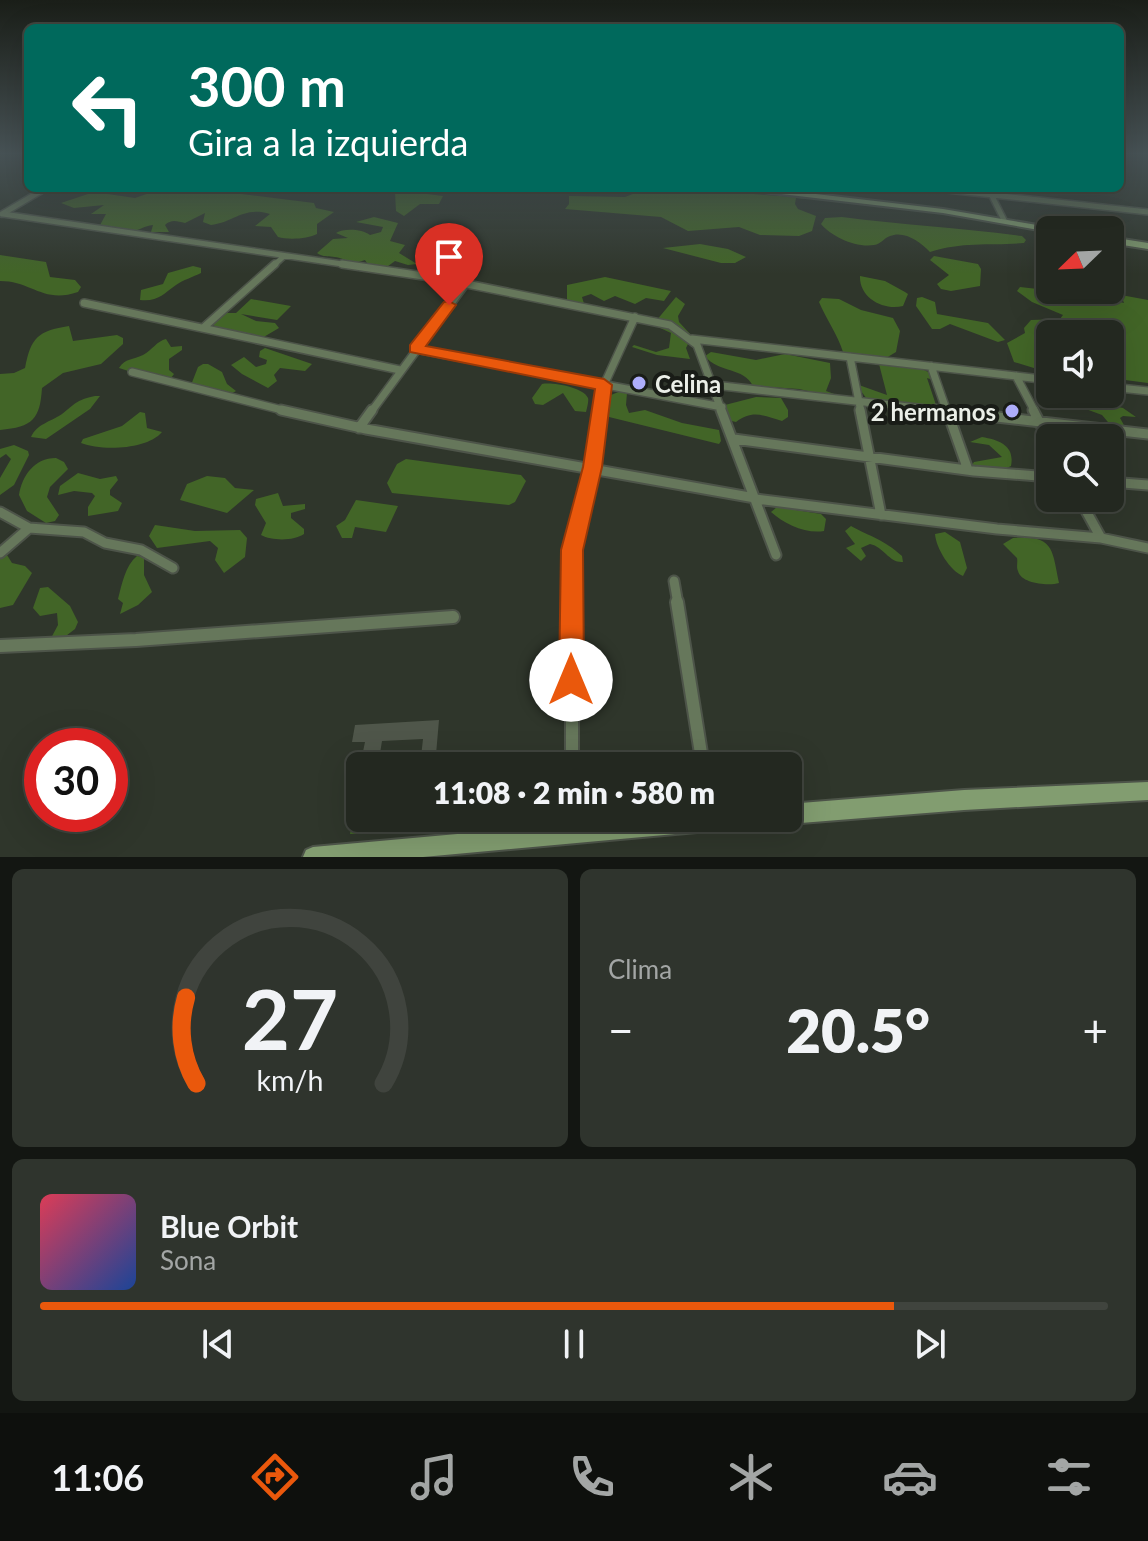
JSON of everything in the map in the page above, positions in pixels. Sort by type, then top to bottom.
[{"type":"street","points":[[2,214],[36,194]]},
{"type":"street","points":[[812,194],[1036,226]]},
{"type":"street","points":[[991,194],[1004,220]]},
{"type":"street","points":[[1013,194],[1148,212]]},
{"type":"street","points":[[2,214],[466,283],[670,325],[691,339],[1036,378]]},
{"type":"street","points":[[1124,242],[1148,246]]},
{"type":"street","points":[[203,328],[284,256]]},
{"type":"street","points":[[359,428],[466,283]]},
{"type":"street","points":[[84,303],[400,370]]},
{"type":"street","points":[[572,752],[571,565],[593,467],[604,385],[635,317]]},
{"type":"street","points":[[691,339],[714,385],[776,555]]},
{"type":"street","points":[[416,349],[721,404]]},
{"type":"street","points":[[850,357],[881,515]]},
{"type":"street","points":[[931,366],[968,470]]},
{"type":"street","points":[[132,372],[359,428],[755,498],[881,515],[1101,538],[1148,548]]},
{"type":"street","points":[[1016,376],[1040,423]]},
{"type":"street","points":[[714,385],[1148,434]]},
{"type":"street","points":[[1124,388],[1148,391]]},
{"type":"street","points":[[721,404],[727,393],[738,389]]},
{"type":"street","points":[[734,439],[968,470],[1036,476]]},
{"type":"street","points":[[1124,483],[1148,485]]},
{"type":"street","points":[[0,512],[29,528],[58,527],[84,532],[105,543],[131,547],[173,568]]},
{"type":"street","points":[[1087,512],[1101,538]]},
{"type":"street","points":[[0,553],[29,528]]},
{"type":"street","points":[[674,581],[701,752]]},
{"type":"street","points":[[0,646],[136,640],[453,617]]},
{"type":"street","points":[[802,812],[1148,791]]},
{"type":"street","points":[[313,857],[522,832]]},
{"type":"green space","points":[[88,194],[135,198],[147,194],[241,194],[314,203],[316,208],[334,212],[317,224],[317,234],[292,239],[278,237],[271,227],[255,226],[270,214],[261,212],[245,213],[211,225],[203,222],[205,213],[185,223],[170,222],[165,225],[169,232],[151,232],[153,225],[129,231],[99,227],[106,214],[91,214],[104,205],[74,208],[61,203]]},
{"type":"green space","points":[[395,194],[443,196],[439,204],[420,204],[404,216],[396,211]]},
{"type":"green space","points":[[633,194],[795,197],[794,194],[813,194],[804,196],[807,199],[796,198],[795,204],[798,209],[816,216],[812,231],[799,236],[760,235],[739,227],[688,231],[661,217],[565,209],[569,196],[625,197]]},
{"type":"green space","points":[[374,217],[398,223],[390,241],[405,245],[399,253],[417,264],[395,261],[384,269],[369,266],[365,260],[352,264],[341,258],[317,253],[333,239],[348,238],[336,233],[339,231],[358,230],[370,235],[381,232],[383,227],[356,222]]},
{"type":"green space","points":[[842,217],[1022,236],[1026,240],[1024,243],[966,245],[930,252],[912,238],[901,235],[888,237],[876,244],[860,245],[838,237],[821,224],[825,218]]},
{"type":"green space","points":[[700,244],[728,249],[746,257],[735,263],[721,263],[663,248]]},
{"type":"green space","points":[[0,255],[46,262],[50,277],[75,280],[81,287],[78,292],[56,295],[0,281]]},
{"type":"green space","points":[[934,256],[978,264],[981,269],[980,286],[951,291],[941,289],[937,284],[949,275],[930,260]]},
{"type":"green space","points":[[193,266],[201,268],[201,273],[156,299],[140,300],[141,290],[163,284],[168,273]]},
{"type":"green space","points":[[860,276],[885,281],[908,294],[903,306],[888,307],[874,301],[864,291]]},
{"type":"green space","points":[[605,277],[671,291],[664,301],[646,298],[635,304],[615,296],[604,301],[591,294],[582,297],[585,307],[567,303],[567,285]]},
{"type":"green space","points":[[1020,287],[1036,289],[1036,304],[1032,302],[1017,291]]},
{"type":"green space","points":[[1124,296],[1148,300],[1148,383],[1124,380],[1124,320],[1036,320],[1036,369],[1014,362],[1007,343],[1025,333],[1024,328],[1031,320],[1060,319],[1063,315],[1037,304],[1124,304]]},
{"type":"green space","points":[[676,297],[685,304],[678,316],[679,322],[692,336],[686,348],[690,359],[657,355],[632,347],[656,352],[669,348],[671,333],[658,327],[656,321]]},
{"type":"green space","points":[[822,298],[839,299],[861,310],[893,318],[900,331],[896,352],[886,358],[843,352],[819,302]]},
{"type":"green space","points":[[917,298],[935,302],[937,314],[988,323],[1005,340],[998,342],[950,324],[932,329],[916,306]]},
{"type":"green space","points":[[251,299],[291,306],[277,320],[241,314],[256,321],[275,323],[279,328],[262,338],[215,327],[212,322],[225,313],[236,313]]},
{"type":"green space","points":[[69,326],[73,341],[117,335],[123,338],[123,344],[101,364],[63,373],[42,388],[33,420],[20,427],[0,430],[0,374],[25,368],[30,349],[38,337],[50,330]]},
{"type":"green space","points":[[166,339],[171,347],[182,346],[182,350],[169,359],[169,370],[174,374],[168,382],[156,373],[144,376],[119,368],[124,362],[143,355]]},
{"type":"green space","points":[[265,348],[312,364],[305,371],[280,368],[274,375],[277,381],[268,388],[231,365],[244,357],[256,367],[266,364],[267,360],[259,357],[260,351]]},
{"type":"green space","points":[[711,352],[756,360],[785,354],[830,363],[831,378],[826,391],[837,395],[753,386],[744,376],[710,361],[705,356]]},
{"type":"green space","points":[[203,364],[222,372],[227,384],[236,391],[213,396],[191,385],[198,367]]},
{"type":"green space","points":[[879,364],[913,367],[934,376],[939,382],[927,378],[936,405],[869,402],[856,384],[887,395]]},
{"type":"green space","points":[[542,384],[574,388],[585,394],[588,398],[586,412],[575,411],[563,393],[543,405],[535,404],[532,398]]},
{"type":"green space","points":[[621,391],[627,393],[629,413],[645,410],[682,423],[719,430],[721,441],[719,444],[609,417],[604,405],[611,395]]},
{"type":"green space","points":[[100,396],[90,409],[46,439],[31,437],[40,426],[76,403]]},
{"type":"green space","points":[[756,397],[781,398],[788,410],[788,417],[782,421],[753,415],[736,422],[727,420],[721,406]]},
{"type":"green space","points":[[1083,408],[1123,408],[1136,417],[1123,416],[1120,418],[1123,424],[1110,424],[1102,415]]},
{"type":"green space","points":[[140,412],[145,413],[147,428],[162,432],[155,438],[123,447],[81,443],[83,439],[122,426]]},
{"type":"green space","points":[[982,437],[1005,445],[1011,453],[1011,466],[992,475],[972,465],[1002,457],[989,445],[970,442]]},
{"type":"green space","points":[[14,445],[28,451],[29,455],[14,485],[0,495],[0,478],[11,459],[6,454],[0,458],[0,449]]},
{"type":"green space","points":[[56,458],[64,462],[68,469],[50,487],[47,497],[59,515],[55,521],[46,523],[27,511],[19,495],[30,469],[41,461]]},
{"type":"green space","points":[[406,459],[521,475],[526,481],[515,502],[509,505],[392,493],[387,483],[397,464]]},
{"type":"green space","points":[[78,473],[100,479],[116,476],[118,480],[110,495],[122,503],[118,511],[88,516],[88,507],[95,496],[92,493],[74,491],[58,495],[60,486]]},
{"type":"green space","points":[[207,476],[225,478],[235,488],[254,490],[227,513],[180,500],[187,484]]},
{"type":"green space","points":[[278,493],[283,506],[305,504],[305,509],[291,513],[291,518],[304,529],[304,534],[283,539],[261,535],[266,523],[255,505],[256,499]]},
{"type":"green space","points":[[356,500],[398,506],[386,532],[355,527],[352,538],[342,538],[336,526],[345,520]]},
{"type":"green space","points":[[777,507],[821,514],[826,519],[824,531],[810,531],[789,524],[771,512]]},
{"type":"green space","points":[[155,525],[195,531],[240,530],[247,538],[245,557],[224,573],[215,560],[218,548],[210,541],[157,548],[149,536]]},
{"type":"green space","points":[[851,526],[889,546],[902,556],[903,562],[894,560],[870,544],[861,548],[866,556],[861,561],[846,548],[855,544],[845,531]]},
{"type":"green space","points":[[945,532],[960,542],[967,568],[963,576],[944,558],[938,546],[935,534]]},
{"type":"green space","points":[[1013,538],[1044,542],[1055,561],[1059,583],[1036,583],[1024,579],[1017,569],[1017,558],[1003,544]]},
{"type":"green space","points":[[7,555],[12,563],[25,566],[32,573],[13,605],[0,608],[0,558]]},
{"type":"green space","points":[[137,556],[144,557],[144,575],[152,592],[138,605],[120,614],[123,603],[118,599],[123,581]]},
{"type":"green space","points":[[48,587],[70,606],[78,622],[75,629],[58,642],[50,640],[58,625],[57,613],[40,616],[33,608],[40,588]]},
{"type":"building","points":[[439,720],[436,752],[422,752],[423,739],[382,741],[380,752],[363,752],[365,742],[352,742],[355,725]]},
{"type":"place","name":"Celina","points":[[639,383]]},
{"type":"place","name":"2 hermanos","points":[[1012,411]]},
{"type":"route","points":[[449,305],[416,349],[604,385],[593,467],[572,550],[571,680]]}]
